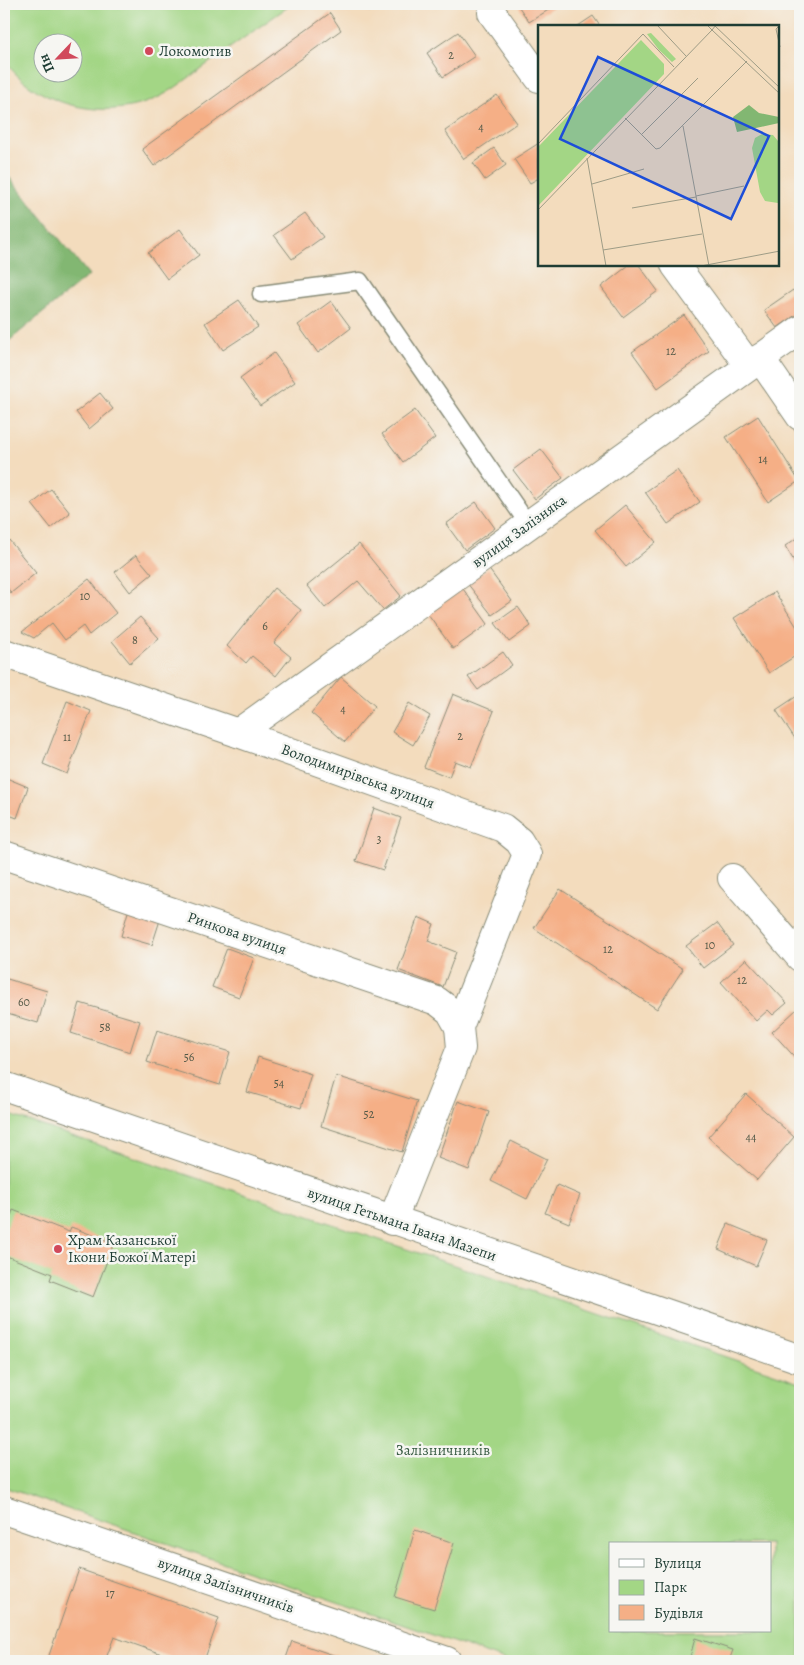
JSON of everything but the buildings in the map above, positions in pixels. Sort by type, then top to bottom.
[{"type":"street","points":[[492,13],[538,77]]},
{"type":"street","points":[[676,266],[800,416]]},
{"type":"street","name":"вулиця Залізняка","points":[[238,732],[800,330]]},
{"type":"street","name":"Володимирівська вулиця","points":[[4,653],[238,732],[503,828],[519,841],[527,854],[459,1027]]},
{"type":"street","name":"Ринкова вулиця","points":[[4,855],[437,1001],[450,1011],[459,1027]]},
{"type":"street","points":[[732,878],[800,957]]},
{"type":"street","points":[[392,1221],[461,1048],[459,1027]]},
{"type":"street","name":"вулиця Гетьмана Івана Мазепи","points":[[4,1086],[392,1221],[800,1359]]},
{"type":"street","name":"вулиця Залізничників","points":[[4,1510],[448,1661]]},
{"type":"lane","points":[[261,294],[360,281],[528,524]]},
{"type":"green space","name":"Локомотив","points":[[4,4],[292,4],[177,86],[161,96],[141,104],[120,109],[76,106],[55,100],[36,90],[18,76],[4,60]]},
{"type":"green space","points":[[4,171],[89,275],[4,345]]},
{"type":"green space","name":"Залізничників","points":[[4,1113],[800,1382],[800,1661],[508,1661],[4,1487]]},
{"type":"place","name":"Локомотив","points":[[149,51]]},
{"type":"place","name":"Храм Казанської Ікони Божої Матері","points":[[58,1249]]}]
